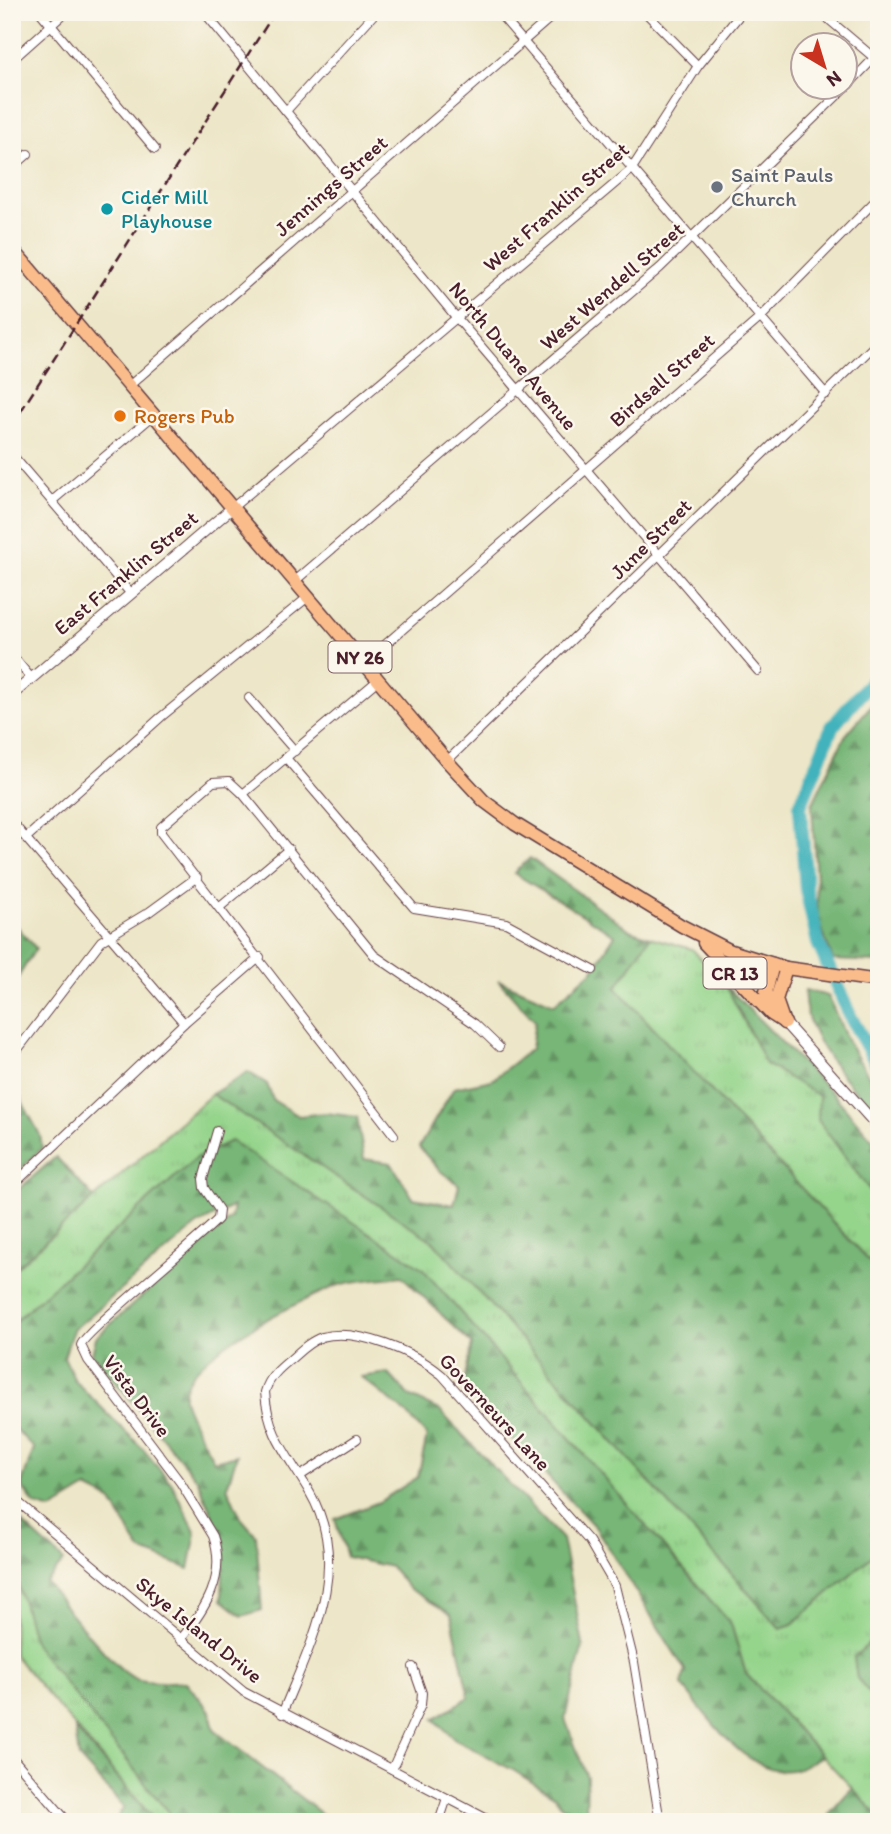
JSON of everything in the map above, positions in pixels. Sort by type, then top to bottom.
[{"type":"main road","name":"NY 26","points":[[12,248],[447,761],[485,801],[515,824],[681,926],[731,951],[801,972],[879,981]]},
{"type":"main road","name":"CR 13","points":[[681,926],[725,962],[771,1014],[785,1023]]},
{"type":"main road","name":"CR 13","points":[[771,1014],[766,1000],[780,966]]},
{"type":"main road","name":"CR 13","points":[[780,966],[776,1000],[785,1023]]},
{"type":"street","points":[[40,12],[155,149]]},
{"type":"street","points":[[12,60],[66,12]]},
{"type":"street","name":"North Duane Avenue","points":[[204,12],[456,317],[758,671]]},
{"type":"street","points":[[286,111],[376,12]]},
{"type":"street","points":[[498,12],[826,394]]},
{"type":"street","name":"Jennings Street","points":[[129,386],[557,12]]},
{"type":"street","points":[[645,12],[698,66]]},
{"type":"street","name":"West Franklin Street","points":[[232,508],[631,170],[698,66],[742,12]]},
{"type":"street","points":[[820,12],[877,57]]},
{"type":"street","name":"West Wendell Street","points":[[860,73],[877,57]]},
{"type":"street","name":"West Wendell Street","points":[[295,581],[692,240],[830,102]]},
{"type":"street","points":[[12,168],[29,154]]},
{"type":"street","name":"Birdsall Street","points":[[364,663],[759,319],[879,197]]},
{"type":"street","name":"June Street","points":[[447,761],[879,341]]},
{"type":"street","points":[[52,501],[154,415]]},
{"type":"street","points":[[14,457],[131,594]]},
{"type":"street","name":"East Franklin Street","points":[[12,695],[232,508]]},
{"type":"street","points":[[26,838],[161,717],[308,597]]},
{"type":"street","points":[[12,655],[32,678]]},
{"type":"street","points":[[243,794],[378,680]]},
{"type":"street","points":[[249,698],[295,751]]},
{"type":"street","points":[[286,758],[414,908],[506,923],[593,970]]},
{"type":"street","points":[[394,1135],[260,957],[161,833],[161,827],[213,782],[220,779],[235,785],[374,955],[475,1024],[499,1047]]},
{"type":"street","points":[[12,822],[184,1023]]},
{"type":"street","points":[[220,907],[289,849]]},
{"type":"street","points":[[12,1057],[109,934],[149,912],[197,877]]},
{"type":"street","points":[[12,1186],[184,1023],[260,957]]},
{"type":"street","name":"CR 13","points":[[785,1023],[879,1128]]},
{"type":"street","name":"Vista Drive","points":[[180,1640],[211,1599],[216,1545],[214,1536],[180,1482],[88,1360],[81,1345],[90,1331],[174,1261],[218,1219],[219,1210],[204,1188],[203,1179],[217,1131]]},
{"type":"street","name":"Governeurs Lane","points":[[282,1714],[318,1624],[329,1571],[322,1520],[300,1476],[271,1430],[265,1392],[279,1369],[310,1343],[331,1336],[374,1342],[417,1357],[442,1375],[589,1541],[611,1577],[623,1609],[634,1662],[660,1822]]},
{"type":"street","points":[[300,1476],[357,1440]]},
{"type":"street","name":"Skye Island Drive","points":[[12,1497],[244,1692],[493,1822]]},
{"type":"street","points":[[392,1769],[422,1704],[422,1692],[413,1667]]},
{"type":"street","points":[[12,1757],[68,1822]]},
{"type":"street","points":[[439,1822],[447,1798]]},
{"type":"green space","points":[[879,696],[879,962],[833,960],[818,918],[812,805],[845,736]]},
{"type":"green space","points":[[530,858],[630,930],[650,937],[616,988],[879,1272],[879,1550],[792,1624],[780,1628],[434,1242],[212,1094],[248,1072],[267,1084],[273,1100],[299,1116],[326,1113],[357,1117],[364,1159],[391,1163],[413,1198],[454,1205],[459,1185],[439,1170],[419,1147],[454,1088],[492,1080],[531,1049],[535,1021],[498,980],[554,1004],[593,970],[615,935],[514,873]]},
{"type":"green space","points":[[12,921],[36,948],[12,987]]},
{"type":"green space","points":[[650,937],[692,949],[727,987],[766,1064],[820,1096],[818,1120],[879,1203],[879,1272],[616,988]]},
{"type":"green space","points":[[727,987],[834,1095],[879,1147],[879,1203],[818,1120],[819,1096],[766,1064]]},
{"type":"green space","points":[[805,990],[828,996],[848,1042],[879,1093],[879,1117],[842,1075],[819,1042],[806,1007]]},
{"type":"green space","points":[[12,1083],[40,1135],[42,1148],[12,1178]]},
{"type":"green space","points":[[212,1094],[434,1242],[780,1628],[792,1624],[879,1550],[879,1635],[854,1657],[857,1678],[879,1704],[879,1817],[746,1674],[731,1624],[422,1268],[231,1142],[197,1157],[12,1324],[12,1271]]},
{"type":"green space","points":[[231,1141],[422,1268],[731,1624],[746,1674],[822,1756],[796,1769],[775,1769],[759,1764],[744,1754],[716,1727],[682,1685],[685,1670],[596,1528],[463,1387],[472,1344],[402,1276],[346,1283],[300,1302],[222,1348],[201,1365],[188,1382],[185,1404],[214,1461],[237,1455],[227,1487],[241,1518],[256,1535],[262,1610],[242,1616],[222,1600],[224,1541],[197,1479],[92,1354],[96,1337],[231,1218],[233,1206],[197,1225],[73,1330],[64,1357],[75,1381],[141,1447],[172,1484],[196,1533],[189,1569],[140,1550],[111,1500],[87,1488],[51,1510],[35,1505],[21,1486],[34,1448],[12,1426],[12,1324],[197,1157]]},
{"type":"green space","points":[[56,1157],[94,1198],[12,1271],[12,1195]]},
{"type":"green space","points":[[388,1373],[409,1396],[439,1410],[562,1539],[583,1644],[565,1719],[587,1777],[586,1822],[574,1822],[555,1797],[513,1770],[456,1740],[434,1719],[469,1697],[451,1614],[408,1588],[391,1567],[346,1557],[335,1519],[379,1502],[418,1477],[427,1436],[406,1413],[361,1377]]},
{"type":"green space","points":[[12,1514],[64,1561],[46,1582],[115,1663],[141,1681],[186,1682],[210,1711],[214,1730],[332,1822],[176,1822],[35,1645],[12,1563]]},
{"type":"green space","points":[[12,1563],[35,1645],[176,1822],[156,1822],[14,1655]]},
{"type":"green space","points":[[879,1635],[879,1704],[857,1678],[854,1657]]},
{"type":"green space","points":[[75,1729],[156,1822],[114,1822],[124,1807],[79,1758]]},
{"type":"green space","points":[[852,1788],[879,1817],[879,1822],[832,1822],[829,1814]]},
{"type":"waterway","points":[[879,672],[832,727],[800,806],[806,889],[818,943],[851,1018],[879,1068]]},
{"type":"railway","points":[[12,425],[275,12]]},
{"type":"place","name":"Saint Pauls Church","points":[[717,187]]},
{"type":"place","name":"Cider Mill Playhouse","points":[[107,209]]},
{"type":"place","name":"Rogers Pub","points":[[120,416]]}]
